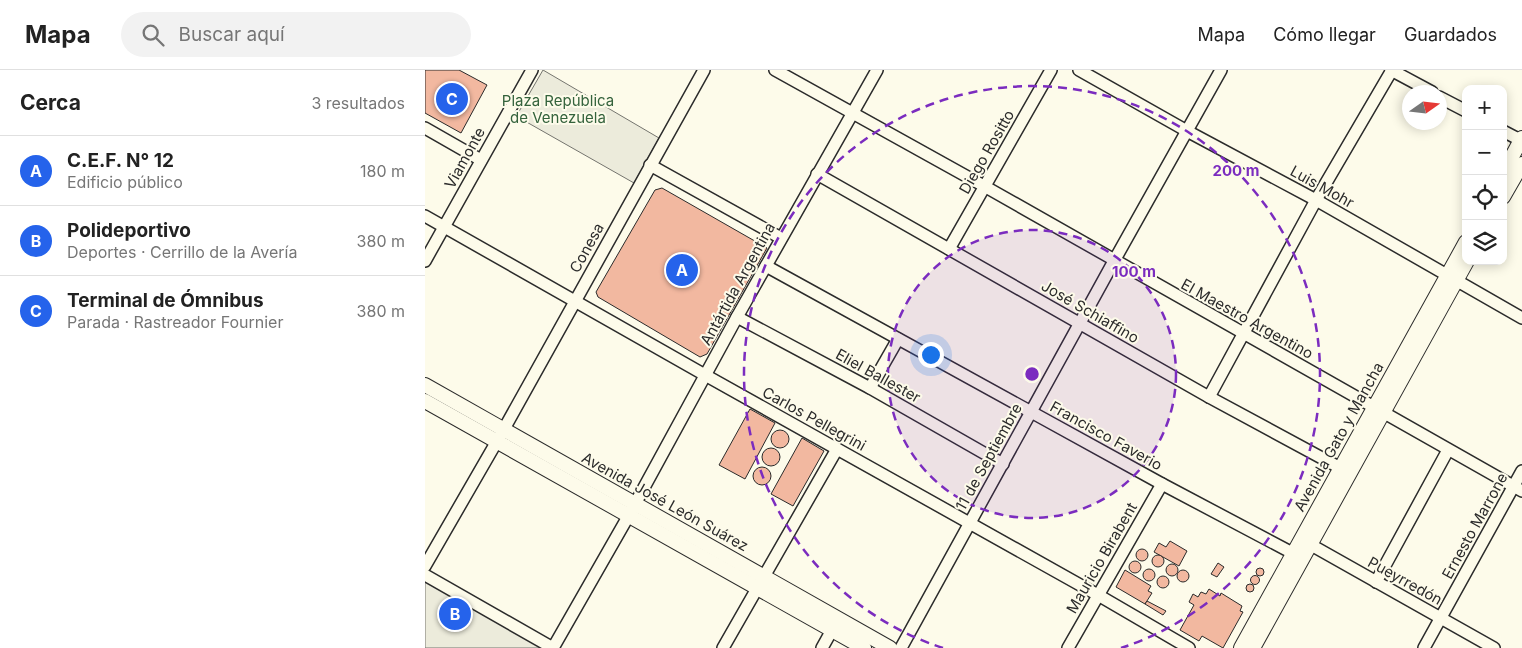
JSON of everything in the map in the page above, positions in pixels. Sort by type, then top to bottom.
[{"type":"main road","points":[[1507,166],[1522,140]]},
{"type":"main road","points":[[1507,191],[1522,164]]},
{"type":"main road","name":"Avenida Gato y Mancha","points":[[1241,648],[1297,556],[1379,410],[1452,278],[1462,252]]},
{"type":"main road","name":"Avenida Gato y Mancha","points":[[1452,278],[1463,265]]},
{"type":"main road","name":"Avenida José León Suárez","points":[[425,385],[500,435],[632,510],[760,582],[890,648]]},
{"type":"main road","name":"Avenida José León Suárez","points":[[425,401],[500,435]]},
{"type":"main road","name":"Avenida Gato y Mancha","points":[[1253,648],[1297,556]]},
{"type":"main road","name":"Avenida José León Suárez","points":[[760,582],[832,630],[864,648]]},
{"type":"street","name":"Viamonte","points":[[425,261],[532,70]]},
{"type":"street","name":"Conesa","points":[[425,566],[704,70]]},
{"type":"street","name":"El Maestro Argentino","points":[[775,70],[1518,489]]},
{"type":"street","name":"Antártida Argentina","points":[[553,648],[632,510],[737,316],[877,70]]},
{"type":"street","name":"Diego Rositto","points":[[949,249],[983,186],[1051,70]]},
{"type":"street","name":"Luis Mohr","points":[[1079,70],[1187,131],[1316,200],[1522,318]]},
{"type":"street","name":"11 de Septiembre","points":[[901,648],[1221,70]]},
{"type":"street","points":[[1209,397],[1316,200],[1392,70],[1419,85]]},
{"type":"street","points":[[1447,101],[1462,109]]},
{"type":"street","points":[[425,128],[481,160]]},
{"type":"street","points":[[1507,133],[1522,140]]},
{"type":"street","points":[[650,165],[781,238]]},
{"type":"street","name":"José Schiaffino","points":[[817,174],[1209,397],[1345,470]]},
{"type":"street","name":"Carlos Pellegrini","points":[[425,216],[1189,648]]},
{"type":"street","name":"Francisco Faverio","points":[[766,266],[1162,484],[1297,556]]},
{"type":"street","name":"Eliel Ballester","points":[[737,316],[871,388],[1003,464]]},
{"type":"street","points":[[871,388],[898,339]]},
{"type":"street","points":[[723,648],[837,449]]},
{"type":"street","points":[[1376,582],[1448,450]]},
{"type":"street","name":"Ernesto Marrone","points":[[1424,648],[1518,489],[1522,471]]},
{"type":"street","name":"Mauricio Birabent","points":[[1068,648],[1162,484]]},
{"type":"street","name":"Pueyrredón","points":[[1305,542],[1494,648]]},
{"type":"street","points":[[425,575],[553,648]]},
{"type":"street","points":[[822,648],[832,630]]},
{"type":"green space","name":"Plaza República de Venezuela","points":[[543,70],[659,138],[634,183],[517,115]]},
{"type":"green space","points":[[425,580],[544,648],[425,648]]},
{"type":"building","points":[[425,70],[459,70],[487,85],[461,133],[425,113]]},
{"type":"building","points":[[662,188],[767,248],[707,354],[700,357],[598,297],[596,292],[655,190]]},
{"type":"building","points":[[750,409],[775,423],[745,479],[719,465]]},
{"type":"building","points":[[780,430],[786,433],[789,439],[786,445],[780,448],[774,445],[771,439],[774,433]]},
{"type":"building","points":[[802,438],[824,451],[793,506],[771,494]]},
{"type":"building","points":[[771,448],[777,451],[780,457],[777,463],[771,466],[765,463],[762,457],[765,451]]},
{"type":"building","points":[[762,467],[768,470],[771,476],[768,482],[762,485],[756,482],[753,476],[756,470]]},
{"type":"building","points":[[1170,541],[1187,551],[1179,566],[1154,552],[1159,543],[1166,547]]},
{"type":"building","points":[[1142,549],[1148,555],[1142,561],[1136,555]]},
{"type":"building","points":[[1158,555],[1164,561],[1158,567],[1152,561]]},
{"type":"building","points":[[1135,561],[1141,567],[1135,573],[1129,567]]},
{"type":"building","points":[[1218,563],[1224,567],[1217,577],[1211,574]]},
{"type":"building","points":[[1172,564],[1178,570],[1172,576],[1166,570]]},
{"type":"building","points":[[1260,568],[1264,572],[1260,576],[1256,572]]},
{"type":"building","points":[[1149,569],[1155,575],[1149,581],[1143,575]]},
{"type":"building","points":[[1125,570],[1151,586],[1148,591],[1152,593],[1145,604],[1116,587]]},
{"type":"building","points":[[1183,570],[1189,576],[1183,582],[1177,576]]},
{"type":"building","points":[[1163,576],[1169,582],[1163,588],[1157,582]]},
{"type":"building","points":[[1255,576],[1259,580],[1255,584],[1251,580]]},
{"type":"building","points":[[1250,584],[1254,588],[1250,592],[1246,588]]},
{"type":"building","points":[[1209,589],[1220,596],[1221,593],[1242,606],[1240,611],[1243,612],[1223,648],[1202,636],[1199,641],[1180,630],[1194,605],[1189,602],[1193,594],[1198,597],[1201,592],[1206,594]]},
{"type":"building","points":[[1147,601],[1166,611],[1163,615],[1145,604]]},
{"type":"place","name":"Terminal de Ómnibus","points":[[452,99]]},
{"type":"place","name":"C.E.F. N° 12","points":[[682,270]]},
{"type":"place","name":"Polideportivo","points":[[455,614]]}]
